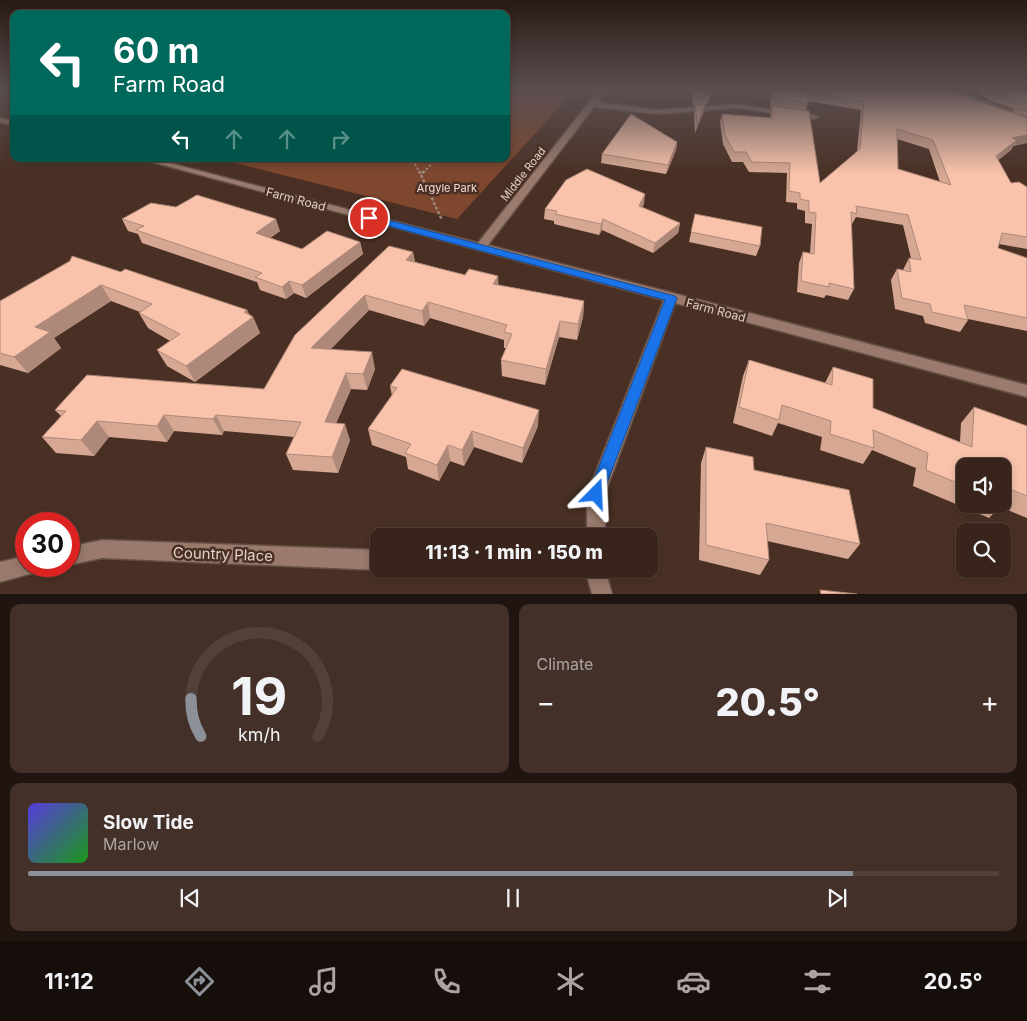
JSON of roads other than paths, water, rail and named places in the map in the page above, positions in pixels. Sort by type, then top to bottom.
[{"type":"street","name":"Middle Road","points":[[481,248],[580,119]]},
{"type":"street","name":"Farm Road","points":[[156,162],[1027,391]]},
{"type":"street","points":[[596,528],[596,494],[671,298]]},
{"type":"street","name":"Country Place","points":[[80,554],[102,549],[370,560]]},
{"type":"street","points":[[0,572],[15,569]]},
{"type":"street","points":[[598,578],[602,594]]},
{"type":"park label","name":"Argyle Park","points":[[447,188]]}]
